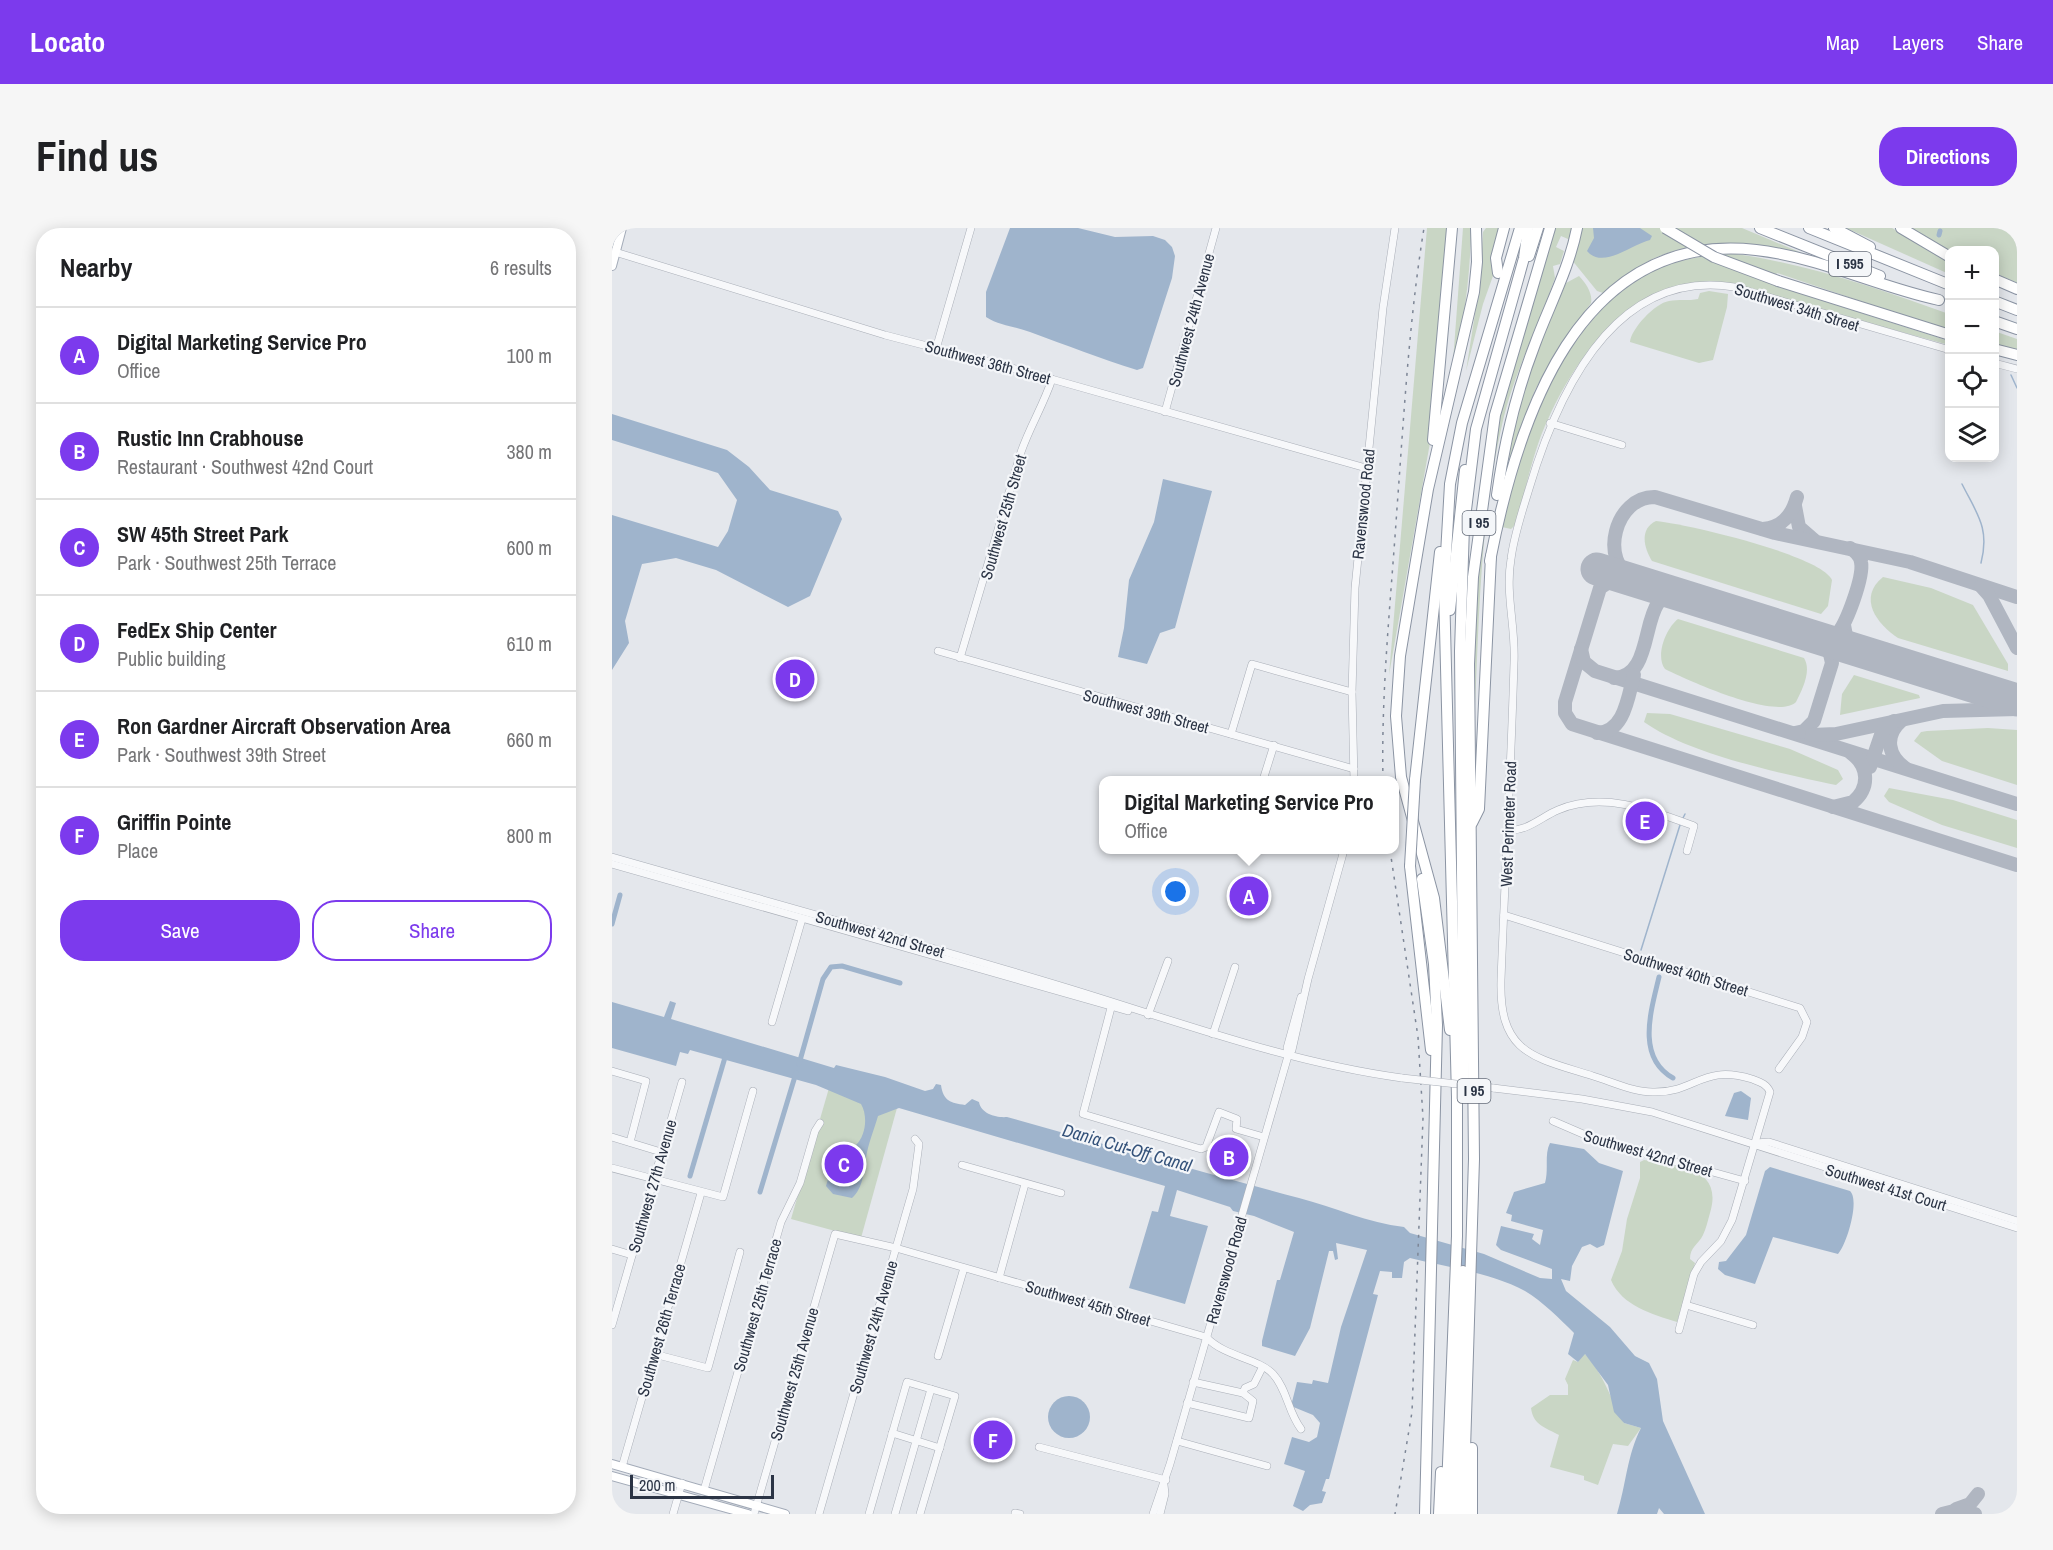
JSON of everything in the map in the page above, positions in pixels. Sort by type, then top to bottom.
[{"type":"highway","points":[[1428,489],[1452,228]]},
{"type":"highway","points":[[1498,273],[1496,258],[1504,228]]},
{"type":"highway","name":"I 95","points":[[1439,1514],[1460,1277],[1461,1238],[1439,646],[1440,551],[1443,503],[1452,445],[1468,376],[1498,273],[1514,228]]},
{"type":"highway","points":[[1461,1238],[1454,913],[1445,694],[1444,589],[1450,484],[1469,394],[1522,228]]},
{"type":"highway","points":[[1461,1238],[1465,989],[1461,651],[1464,526],[1476,429],[1524,258],[1528,228]]},
{"type":"highway","points":[[1461,651],[1484,432],[1510,316],[1538,228]]},
{"type":"highway","name":"I 95","points":[[1463,1514],[1467,1396],[1460,1277],[1461,1238],[1474,1159],[1468,664],[1473,577],[1484,483],[1503,381],[1550,228]]},
{"type":"highway","points":[[1470,826],[1479,809],[1490,561],[1500,480],[1516,400],[1534,347],[1562,278],[1577,228]]},
{"type":"highway","points":[[1665,228],[1714,257],[1778,281],[1945,333]]},
{"type":"highway","name":"I 595","points":[[1760,228],[1945,302]]},
{"type":"highway","name":"I 595","points":[[1809,228],[1900,267],[1945,283]]},
{"type":"highway","points":[[1834,228],[1888,257],[1900,267]]},
{"type":"highway","points":[[1901,228],[1945,254]]},
{"type":"highway","points":[[1453,1051],[1435,907],[1401,777],[1396,716],[1400,656],[1428,489],[1474,292],[1476,231]]},
{"type":"highway","points":[[1490,561],[1513,460],[1544,386],[1585,320],[1612,291],[1641,272],[1661,262],[1691,252],[1714,249],[1755,250],[1819,264],[1904,292],[1945,302]]},
{"type":"highway","points":[[1999,281],[2017,289]]},
{"type":"highway","points":[[1999,303],[2017,310]]},
{"type":"highway","points":[[1999,322],[2017,329]]},
{"type":"highway","points":[[1999,350],[2017,355]]},
{"type":"highway","points":[[1435,1100],[1410,866],[1415,780],[1440,551]]},
{"type":"highway","points":[[1419,852],[1436,991],[1434,1230],[1425,1514]]},
{"type":"highway","points":[[1446,1514],[1460,1277]]},
{"type":"highway","points":[[1454,1514],[1460,1277]]},
{"type":"highway","points":[[1467,1396],[1472,1410],[1472,1514]]},
{"type":"main road","points":[[612,266],[622,228]]},
{"type":"main road","points":[[612,1464],[704,1490],[755,1510],[784,1514]]},
{"type":"main road","points":[[612,1476],[748,1514]]},
{"type":"street","points":[[936,349],[971,228]]},
{"type":"street","name":"Southwest 24th Avenue","points":[[1166,412],[1216,228]]},
{"type":"street","name":"Ravenswood Road","points":[[1354,776],[1352,692],[1355,588],[1383,308],[1395,228]]},
{"type":"street","name":"Southwest 36th Street","points":[[614,252],[936,349],[1052,379],[1366,468]]},
{"type":"street","name":"Southwest 34th Street","points":[[1593,351],[1618,324],[1645,302],[1678,288],[1710,285],[1734,287],[1945,349]]},
{"type":"street","name":"West Perimeter Road","points":[[1593,351],[1569,385],[1550,423],[1517,529],[1510,567],[1509,601],[1515,654],[1501,1012],[1512,1036],[1531,1054],[1650,1092],[1672,1090],[1706,1076],[1720,1074],[1751,1079],[1768,1089],[1770,1097],[1756,1143]]},
{"type":"street","points":[[1999,364],[2017,369]]},
{"type":"street","name":"Southwest 25th Street","points":[[960,657],[1030,426],[1045,402],[1052,379]]},
{"type":"street","points":[[1550,423],[1622,445]]},
{"type":"street","name":"Southwest 39th Street","points":[[938,651],[1354,769]]},
{"type":"street","points":[[1231,734],[1252,664],[1352,692]]},
{"type":"street","points":[[1264,776],[1274,745]]},
{"type":"street","points":[[1508,830],[1522,830],[1562,808],[1600,802],[1632,806],[1694,825],[1687,850]]},
{"type":"street","name":"Ravenswood Road","points":[[1160,1514],[1165,1483],[1187,1403],[1288,1056],[1292,1050],[1305,992],[1343,854]]},
{"type":"street","name":"Southwest 42nd Street","points":[[612,857],[927,948],[1112,1005]]},
{"type":"street","name":"Southwest 42nd Street","points":[[612,864],[1288,1056],[1351,1071],[1634,1108]]},
{"type":"street","points":[[749,904],[766,901]]},
{"type":"street","name":"Southwest 40th Street","points":[[1504,915],[1800,1008],[1806,1015],[1807,1022],[1802,1037],[1779,1069]]},
{"type":"street","points":[[772,1022],[802,919]]},
{"type":"street","points":[[913,951],[927,948]]},
{"type":"street","points":[[1148,1015],[1168,962]]},
{"type":"street","points":[[1214,1034],[1235,967]]},
{"type":"street","points":[[1112,1005],[1083,1114],[1201,1149],[1206,1147],[1219,1112],[1237,1119],[1236,1129],[1264,1137]]},
{"type":"street","points":[[612,1071],[646,1081],[647,1085],[630,1142]]},
{"type":"street","name":"Southwest 27th Avenue","points":[[612,1325],[616,1299],[632,1255],[681,1082]]},
{"type":"street","points":[[612,1168],[723,1197],[753,1091]]},
{"type":"street","name":"Southwest 41st Court","points":[[1634,1108],[1756,1143],[1766,1150],[2017,1228]]},
{"type":"street","name":"Southwest 42nd Street","points":[[1553,1120],[1597,1140],[1745,1181]]},
{"type":"street","name":"Southwest 25th Terrace","points":[[704,1490],[781,1222],[800,1183],[815,1131],[820,1123]]},
{"type":"street","points":[[612,1137],[661,1152]]},
{"type":"street","name":"Southwest 24th Avenue","points":[[819,1514],[914,1182],[919,1144],[915,1140]]},
{"type":"street","name":"Southwest 41st Court","points":[[1756,1143],[1769,1142],[2017,1221]]},
{"type":"street","points":[[1679,1330],[1694,1274],[1729,1227],[1756,1143]]},
{"type":"street","points":[[962,1165],[1061,1194]]},
{"type":"street","points":[[999,1278],[1025,1184]]},
{"type":"street","name":"Southwest 26th Terrace","points":[[622,1467],[701,1193]]},
{"type":"street","name":"Southwest 45th Street","points":[[835,1234],[896,1248],[1206,1337],[1217,1348],[1271,1372],[1279,1383],[1291,1417],[1301,1429]]},
{"type":"street","name":"Southwest 25th Avenue","points":[[755,1510],[835,1234]]},
{"type":"street","points":[[612,1249],[632,1255]]},
{"type":"street","points":[[654,1354],[708,1368],[740,1252]]},
{"type":"street","points":[[938,1356],[964,1268]]},
{"type":"street","points":[[1686,1305],[1752,1325]]},
{"type":"street","points":[[1243,1393],[1245,1388],[1254,1384],[1262,1368]]},
{"type":"street","points":[[869,1514],[907,1382],[955,1396],[920,1514]]},
{"type":"street","points":[[1187,1403],[1249,1418],[1253,1401],[1243,1393],[1193,1382]]},
{"type":"street","points":[[895,1514],[931,1389]]},
{"type":"street","points":[[892,1433],[940,1448]]},
{"type":"street","points":[[1177,1441],[1267,1466]]},
{"type":"street","points":[[1039,1447],[1165,1483]]},
{"type":"street","name":"Ravenswood Road","points":[[1153,1514],[1159,1493],[1165,1483]]},
{"type":"street","points":[[673,1514],[682,1484]]},
{"type":"green space","points":[[1427,228],[1447,228],[1437,403],[1389,675]]},
{"type":"green space","points":[[1463,228],[1471,228],[1469,271],[1451,388]]},
{"type":"green space","points":[[1486,228],[1510,228],[1483,304],[1466,371],[1480,282],[1483,232]]},
{"type":"green space","points":[[1553,228],[1742,228],[1809,256],[1736,245],[1679,249],[1646,262],[1603,293],[1597,291],[1567,254],[1568,239],[1561,236],[1556,247],[1564,251],[1560,264],[1553,266],[1555,278],[1519,369],[1507,406],[1494,463],[1481,577],[1474,730],[1474,581],[1498,405]]},
{"type":"green space","points":[[1846,228],[1892,228],[1945,260],[1945,272]]},
{"type":"green space","points":[[1909,228],[2017,228],[2017,283],[1999,275],[1999,246],[1945,246],[1945,250]]},
{"type":"green space","points":[[1729,253],[1757,257],[1868,286],[1945,313],[1945,330],[1777,273],[1771,284],[1945,340],[1945,344],[1722,283],[1691,285],[1663,292],[1638,305],[1616,322],[1578,365],[1543,430],[1530,469],[1517,523],[1511,529],[1502,527],[1511,475],[1522,443],[1545,391],[1576,341],[1613,299],[1633,282],[1667,265]]},
{"type":"green space","points":[[1579,276],[1588,289],[1591,303],[1556,352],[1535,390],[1502,478],[1516,413],[1542,338],[1566,283]]},
{"type":"green space","points":[[1709,291],[1728,294],[1727,307],[1713,360],[1699,363],[1630,342],[1639,324],[1657,306],[1669,301],[1698,299],[1700,293]]},
{"type":"green space","points":[[1999,333],[2017,339],[2017,351],[1999,346]]},
{"type":"green space","points":[[1656,521],[1751,542],[1823,570],[1832,580],[1828,606],[1821,614],[1652,561],[1645,545],[1645,534],[1651,524]]},
{"type":"green space","points":[[1883,577],[1931,588],[1973,605],[2008,664],[2008,671],[1898,638],[1890,632],[1877,618],[1871,602],[1871,593]]},
{"type":"green space","points":[[1678,619],[1804,658],[1807,674],[1796,702],[1786,706],[1752,703],[1711,689],[1665,669],[1661,657],[1663,642]]},
{"type":"green space","points":[[1854,675],[1919,695],[1920,698],[1840,715],[1842,694]]},
{"type":"green space","points":[[1647,713],[1670,714],[1790,749],[1838,770],[1843,779],[1836,785],[1711,753],[1663,734],[1644,722]]},
{"type":"green space","points":[[1988,728],[2017,730],[2017,785],[1942,761],[1914,741],[1921,732]]},
{"type":"green space","points":[[1889,788],[1953,800],[2017,820],[2017,848],[1942,825],[1889,802],[1884,796]]},
{"type":"green space","points":[[1629,808],[1666,820],[1662,833],[1625,821]]},
{"type":"green space","points":[[829,1088],[897,1108],[861,1238],[791,1219]]},
{"type":"green space","points":[[1644,1160],[1695,1171],[1704,1177],[1710,1186],[1713,1198],[1703,1235],[1691,1252],[1690,1259],[1695,1263],[1677,1322],[1630,1303],[1616,1289],[1611,1280],[1622,1251],[1627,1219],[1640,1178],[1640,1162]]},
{"type":"green space","points":[[1584,1353],[1602,1378],[1624,1423],[1641,1428],[1628,1446],[1613,1444],[1598,1485],[1584,1480],[1584,1476],[1550,1467],[1559,1435],[1537,1422],[1531,1408],[1550,1395],[1568,1395],[1568,1385],[1565,1379],[1573,1360],[1578,1362]]},
{"type":"water","points":[[1010,228],[1078,228],[1115,237],[1153,236],[1165,240],[1172,247],[1175,256],[1172,278],[1143,368],[1137,370],[1124,366],[986,317],[986,292]]},
{"type":"water","points":[[1593,228],[1640,228],[1652,236],[1650,240],[1618,254],[1601,258],[1587,251],[1594,238]]},
{"type":"water","points":[[612,414],[727,450],[749,467],[770,490],[838,511],[842,519],[810,596],[788,607],[716,570],[676,558],[642,564],[625,621],[629,643],[612,670],[612,515],[718,547],[728,531],[737,500],[718,473],[612,440]]},
{"type":"water","points":[[1163,479],[1212,491],[1175,628],[1160,633],[1147,664],[1118,657],[1124,628],[1129,580],[1154,522]]},
{"type":"water","points":[[670,1001],[676,1003],[671,1019],[834,1068],[836,1065],[885,1077],[925,1091],[933,1089],[936,1084],[941,1085],[948,1100],[965,1105],[972,1099],[979,1102],[983,1110],[994,1116],[1007,1117],[1364,1218],[1404,1227],[1410,1233],[1484,1254],[1540,1278],[1552,1279],[1552,1269],[1501,1250],[1496,1245],[1501,1226],[1534,1234],[1532,1239],[1540,1245],[1543,1230],[1511,1221],[1512,1215],[1506,1213],[1514,1192],[1545,1183],[1547,1152],[1550,1143],[1584,1149],[1599,1163],[1623,1171],[1604,1245],[1597,1248],[1590,1244],[1582,1247],[1572,1266],[1570,1281],[1561,1279],[1566,1291],[1610,1327],[1635,1356],[1649,1363],[1657,1379],[1663,1421],[1705,1514],[1664,1514],[1659,1508],[1657,1514],[1617,1514],[1630,1459],[1641,1428],[1624,1423],[1614,1412],[1608,1385],[1585,1354],[1578,1362],[1568,1354],[1574,1333],[1538,1300],[1512,1285],[1484,1275],[1410,1258],[1404,1262],[1402,1278],[1392,1278],[1392,1272],[1380,1271],[1373,1294],[1378,1295],[1329,1479],[1326,1479],[1322,1491],[1326,1492],[1322,1503],[1310,1505],[1303,1511],[1293,1506],[1305,1471],[1284,1464],[1292,1437],[1309,1442],[1317,1437],[1320,1423],[1313,1415],[1291,1406],[1297,1382],[1312,1384],[1313,1380],[1328,1383],[1341,1327],[1367,1250],[1336,1243],[1338,1259],[1335,1260],[1333,1251],[1329,1251],[1310,1328],[1295,1356],[1262,1346],[1277,1280],[1280,1280],[1294,1232],[1254,1216],[1233,1211],[1230,1207],[1177,1190],[1170,1216],[1208,1226],[1185,1304],[1129,1288],[1152,1211],[1158,1212],[1165,1186],[899,1108],[878,1116],[856,1194],[852,1198],[833,1194],[826,1186],[837,1148],[841,1144],[856,1145],[864,1131],[865,1114],[861,1104],[816,1085],[690,1050],[688,1054],[680,1052],[676,1066],[612,1048],[612,1002],[664,1017]]},
{"type":"water","points":[[1741,1091],[1751,1098],[1748,1120],[1725,1116],[1734,1093]]},
{"type":"water","points":[[1770,1167],[1850,1191],[1854,1203],[1853,1212],[1842,1249],[1838,1254],[1773,1237],[1755,1284],[1725,1275],[1718,1269],[1719,1262],[1726,1261],[1746,1235],[1765,1171]]},
{"type":"water","points":[[1069,1396],[1077,1397],[1084,1402],[1089,1409],[1089,1425],[1084,1432],[1077,1437],[1069,1438],[1061,1437],[1054,1432],[1049,1425],[1048,1417],[1049,1409],[1054,1402],[1061,1397]]},
{"type":"waterway","points":[[1939,235],[1940,231]]},
{"type":"waterway","points":[[2011,375],[2017,388]]},
{"type":"waterway","points":[[1962,484],[1977,513],[1983,531],[1981,563]]},
{"type":"waterway","points":[[1683,818],[1685,814]]},
{"type":"waterway","points":[[1641,950],[1680,825]]},
{"type":"waterway","points":[[612,924],[620,895]]},
{"type":"waterway","points":[[799,1064],[823,979],[831,967],[842,966],[900,983]]},
{"type":"waterway","points":[[1659,977],[1650,1018],[1650,1046],[1661,1069],[1673,1078]]},
{"type":"waterway","points":[[690,1176],[726,1054]]},
{"type":"waterway","points":[[760,1192],[796,1073]]},
{"type":"taxiway","points":[[1634,579],[1623,571],[1616,559],[1614,545],[1616,531],[1621,518],[1630,507],[1641,500],[1655,497],[1775,533],[1910,562],[2017,597]]},
{"type":"taxiway","points":[[1763,529],[1776,526],[1786,519],[1797,497]]},
{"type":"taxiway","points":[[1795,506],[1799,527],[1814,540]]},
{"type":"taxiway","points":[[1815,637],[1835,636],[1849,612],[1861,569],[1860,557],[1850,548]]},
{"type":"taxiway","points":[[1641,583],[1615,578],[1600,588],[1565,702],[1565,713],[1572,724],[2017,865]]},
{"type":"taxiway","points":[[1981,586],[1989,595],[2017,648]]},
{"type":"taxiway","points":[[1614,678],[1634,669],[1644,648],[1653,612],[1658,603],[1667,596],[1682,596]]},
{"type":"taxiway","points":[[1844,625],[1847,641],[1860,651]]},
{"type":"taxiway","points":[[1795,733],[1804,731],[1814,721],[1832,663],[1828,645],[1810,636]]},
{"type":"taxiway","points":[[1581,649],[1584,662],[1595,671],[2017,804]]},
{"type":"taxiway","points":[[1597,733],[1606,731],[1619,720],[1624,712],[1634,675]]},
{"type":"taxiway","points":[[1812,735],[1836,734],[1943,711],[2017,709]]},
{"type":"taxiway","points":[[1870,767],[1882,732],[1894,721]]},
{"type":"taxiway","points":[[1901,721],[1892,733],[1890,746],[1895,758],[1905,768]]},
{"type":"taxiway","points":[[1833,807],[1853,802],[1865,784],[1861,764],[1851,753]]},
{"type":"taxiway","points":[[1956,1509],[1970,1504],[1978,1494]]},
{"type":"taxiway","points":[[1942,1514],[1958,1510],[1975,1514]]},
{"type":"runway","points":[[1597,569],[2017,700]]},
{"type":"railway","points":[[1383,776],[1385,678],[1405,403],[1414,297],[1424,228]]},
{"type":"railway","points":[[1391,854],[1418,1037],[1423,1118],[1412,1412],[1395,1514]]},
{"type":"place","name":"FedEx Ship Center","points":[[795,679]]},
{"type":"place","name":"Ron Gardner Aircraft Observation Area","points":[[1645,821]]},
{"type":"place","name":"Digital Marketing Service Pro","points":[[1249,896]]},
{"type":"place","name":"Rustic Inn Crabhouse","points":[[1229,1157]]},
{"type":"place","name":"SW 45th Street Park","points":[[844,1164]]},
{"type":"place","name":"Griffin Pointe","points":[[993,1440]]},
{"type":"water label","name":"Dania Cut-Off Canal","points":[[1127,1148]]}]
